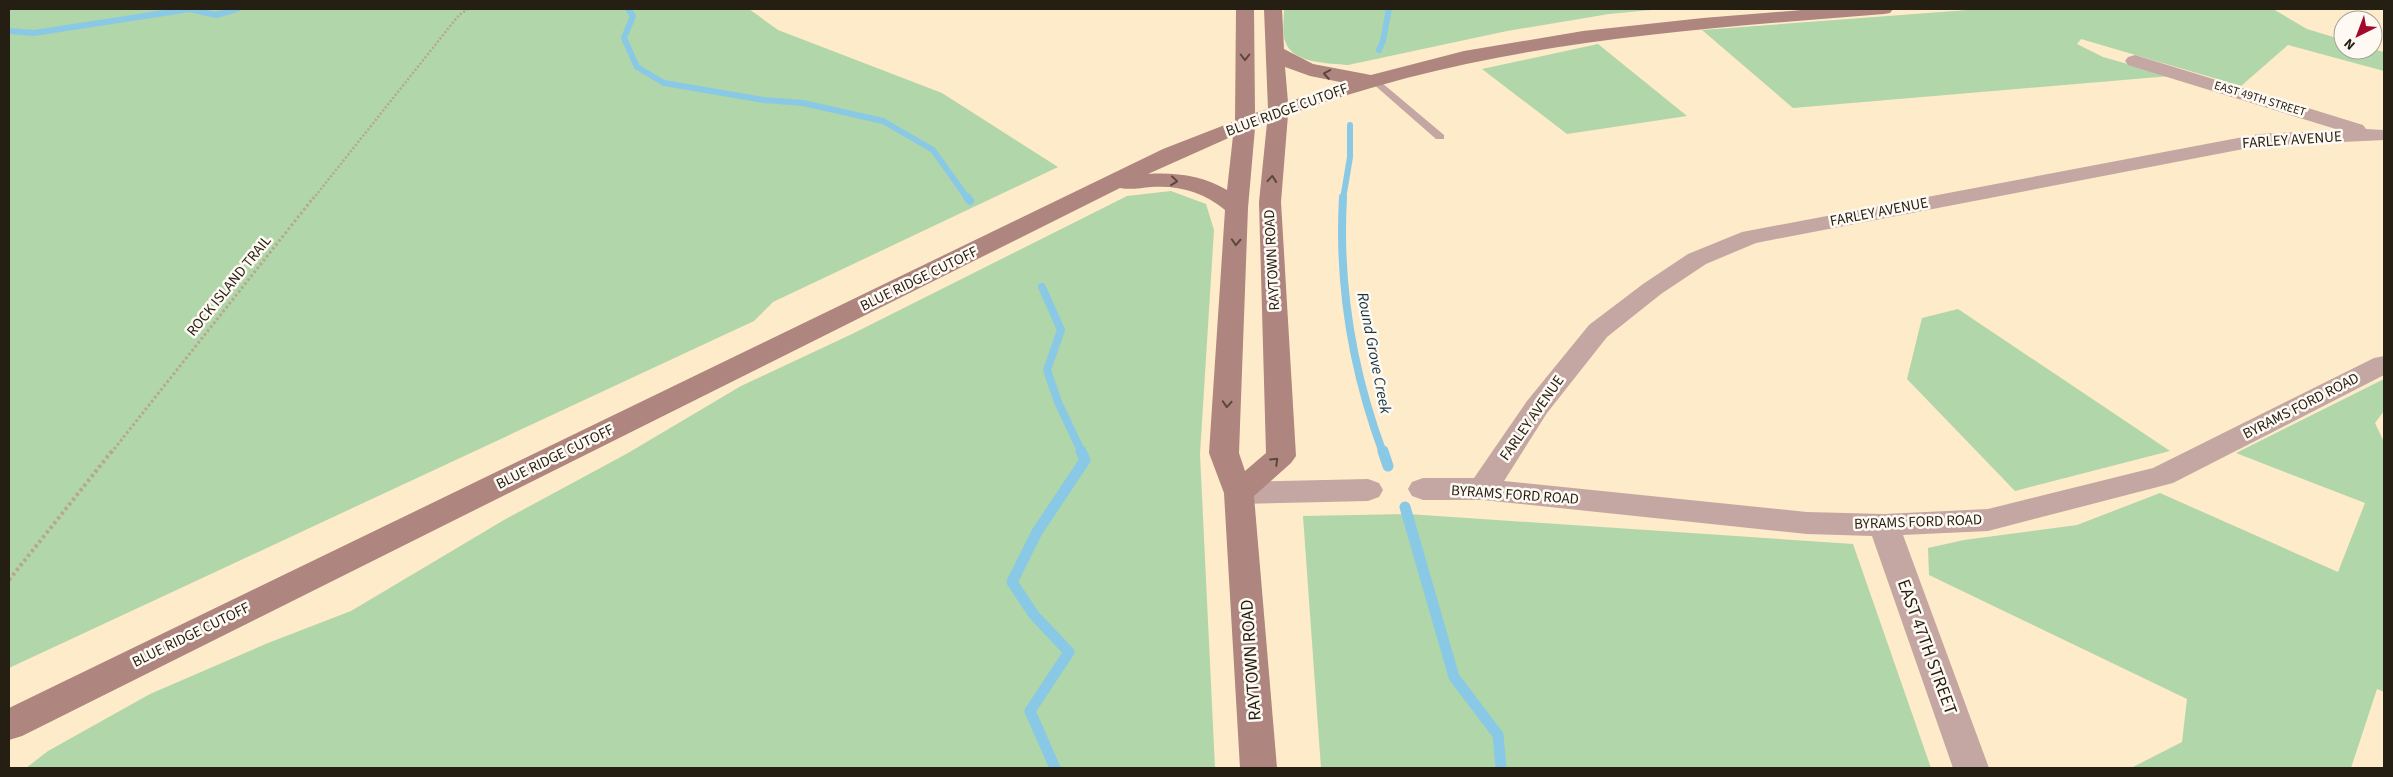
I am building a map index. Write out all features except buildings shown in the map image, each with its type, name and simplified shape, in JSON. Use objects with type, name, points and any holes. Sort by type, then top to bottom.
[{"type":"main road","name":"RAYTOWN ROAD","points":[[1244,9],[1245,124],[1237,208],[1224,453],[1239,493],[1259,768]]},
{"type":"main road","name":"RAYTOWN ROAD","points":[[1239,493],[1281,456],[1270,202],[1278,112],[1273,9]]},
{"type":"main road","name":"BLUE RIDGE CUTOFF","points":[[9,725],[1171,154],[1245,124],[1375,80],[1470,56],[1557,41],[1715,21],[1884,9]]},
{"type":"main road","points":[[1275,51],[1286,60],[1307,70],[1375,80]]},
{"type":"main road","points":[[1108,186],[1143,180],[1182,182],[1216,192],[1237,208]]},
{"type":"street","name":"EAST 49TH STREET","points":[[2135,61],[2382,136]]},
{"type":"street","name":"FARLEY AVENUE","points":[[1483,489],[1536,407],[1598,331],[1652,289],[1697,259],[1750,237],[2259,140],[2382,136]]},
{"type":"street","name":"BYRAMS FORD ROAD","points":[[1422,490],[1483,489],[1807,523],[1884,525],[1988,520],[2162,476],[2384,364]]},
{"type":"street","points":[[1239,493],[1368,490]]},
{"type":"street","name":"EAST 47TH STREET","points":[[1884,525],[1971,768]]},
{"type":"lane","points":[[1375,80],[1440,137]]},
{"type":"path","name":"ROCK ISLAND TRAIL","points":[[9,580],[459,15],[468,9]]},
{"type":"green space","points":[[9,9],[749,9],[778,30],[942,93],[1058,167],[773,302],[754,321],[9,668]]},
{"type":"green space","points":[[1284,9],[1662,9],[1609,14],[1507,31],[1348,65],[1312,61],[1295,54],[1289,49],[1285,41],[1283,29]]},
{"type":"green space","points":[[1981,9],[2273,9],[2307,29],[2333,37],[2333,57],[2288,45],[2241,86],[2081,39],[2077,44],[2103,57],[2170,76],[1793,108],[1702,30]]},
{"type":"green space","points":[[1598,44],[1687,116],[1567,134],[1482,69]]},
{"type":"green space","points":[[2383,52],[2384,71],[2343,60],[2383,60]]},
{"type":"green space","points":[[1171,191],[1206,204],[1214,230],[1200,454],[1215,768],[26,768],[48,751],[150,694],[268,643],[351,611],[504,520],[628,453],[741,386],[852,334],[1127,196]]},
{"type":"green space","points":[[1958,309],[2170,451],[2015,491],[1907,379],[1922,318]]},
{"type":"green space","points":[[2384,379],[2384,411],[2375,423],[2384,442],[2384,692],[2377,689],[2351,768],[2131,768],[2182,742],[2187,699],[1929,575],[1928,548],[1964,540],[2077,525],[2160,493],[2338,572],[2365,503],[2236,453]]},
{"type":"green space","points":[[1408,514],[1853,544],[1931,768],[1321,768],[1303,516]]},
{"type":"waterway","points":[[9,31],[34,33],[190,9],[216,15],[237,9]]},
{"type":"waterway","points":[[628,9],[633,16],[624,38],[637,67],[664,83],[764,100],[803,103],[883,121],[933,150],[968,199]]},
{"type":"waterway","name":"Round Grove Creek","points":[[1379,50],[1383,41],[1389,9]]},
{"type":"waterway","name":"Round Grove Creek","points":[[1343,199],[1350,157],[1350,125]]},
{"type":"waterway","points":[[967,197],[970,201]]},
{"type":"waterway","name":"Round Grove Creek","points":[[1343,197],[1343,262],[1350,327],[1363,391],[1383,453]]},
{"type":"waterway","points":[[1042,287],[1061,330],[1047,370],[1058,402],[1082,453]]},
{"type":"waterway","points":[[1055,768],[1030,711],[1069,652],[1034,615],[1012,582],[1037,532],[1085,460],[1081,451]]},
{"type":"waterway","name":"Round Grove Creek","points":[[1383,451],[1388,466]]},
{"type":"waterway","name":"Round Grove Creek","points":[[1405,507],[1454,677],[1498,735],[1501,768]]}]
